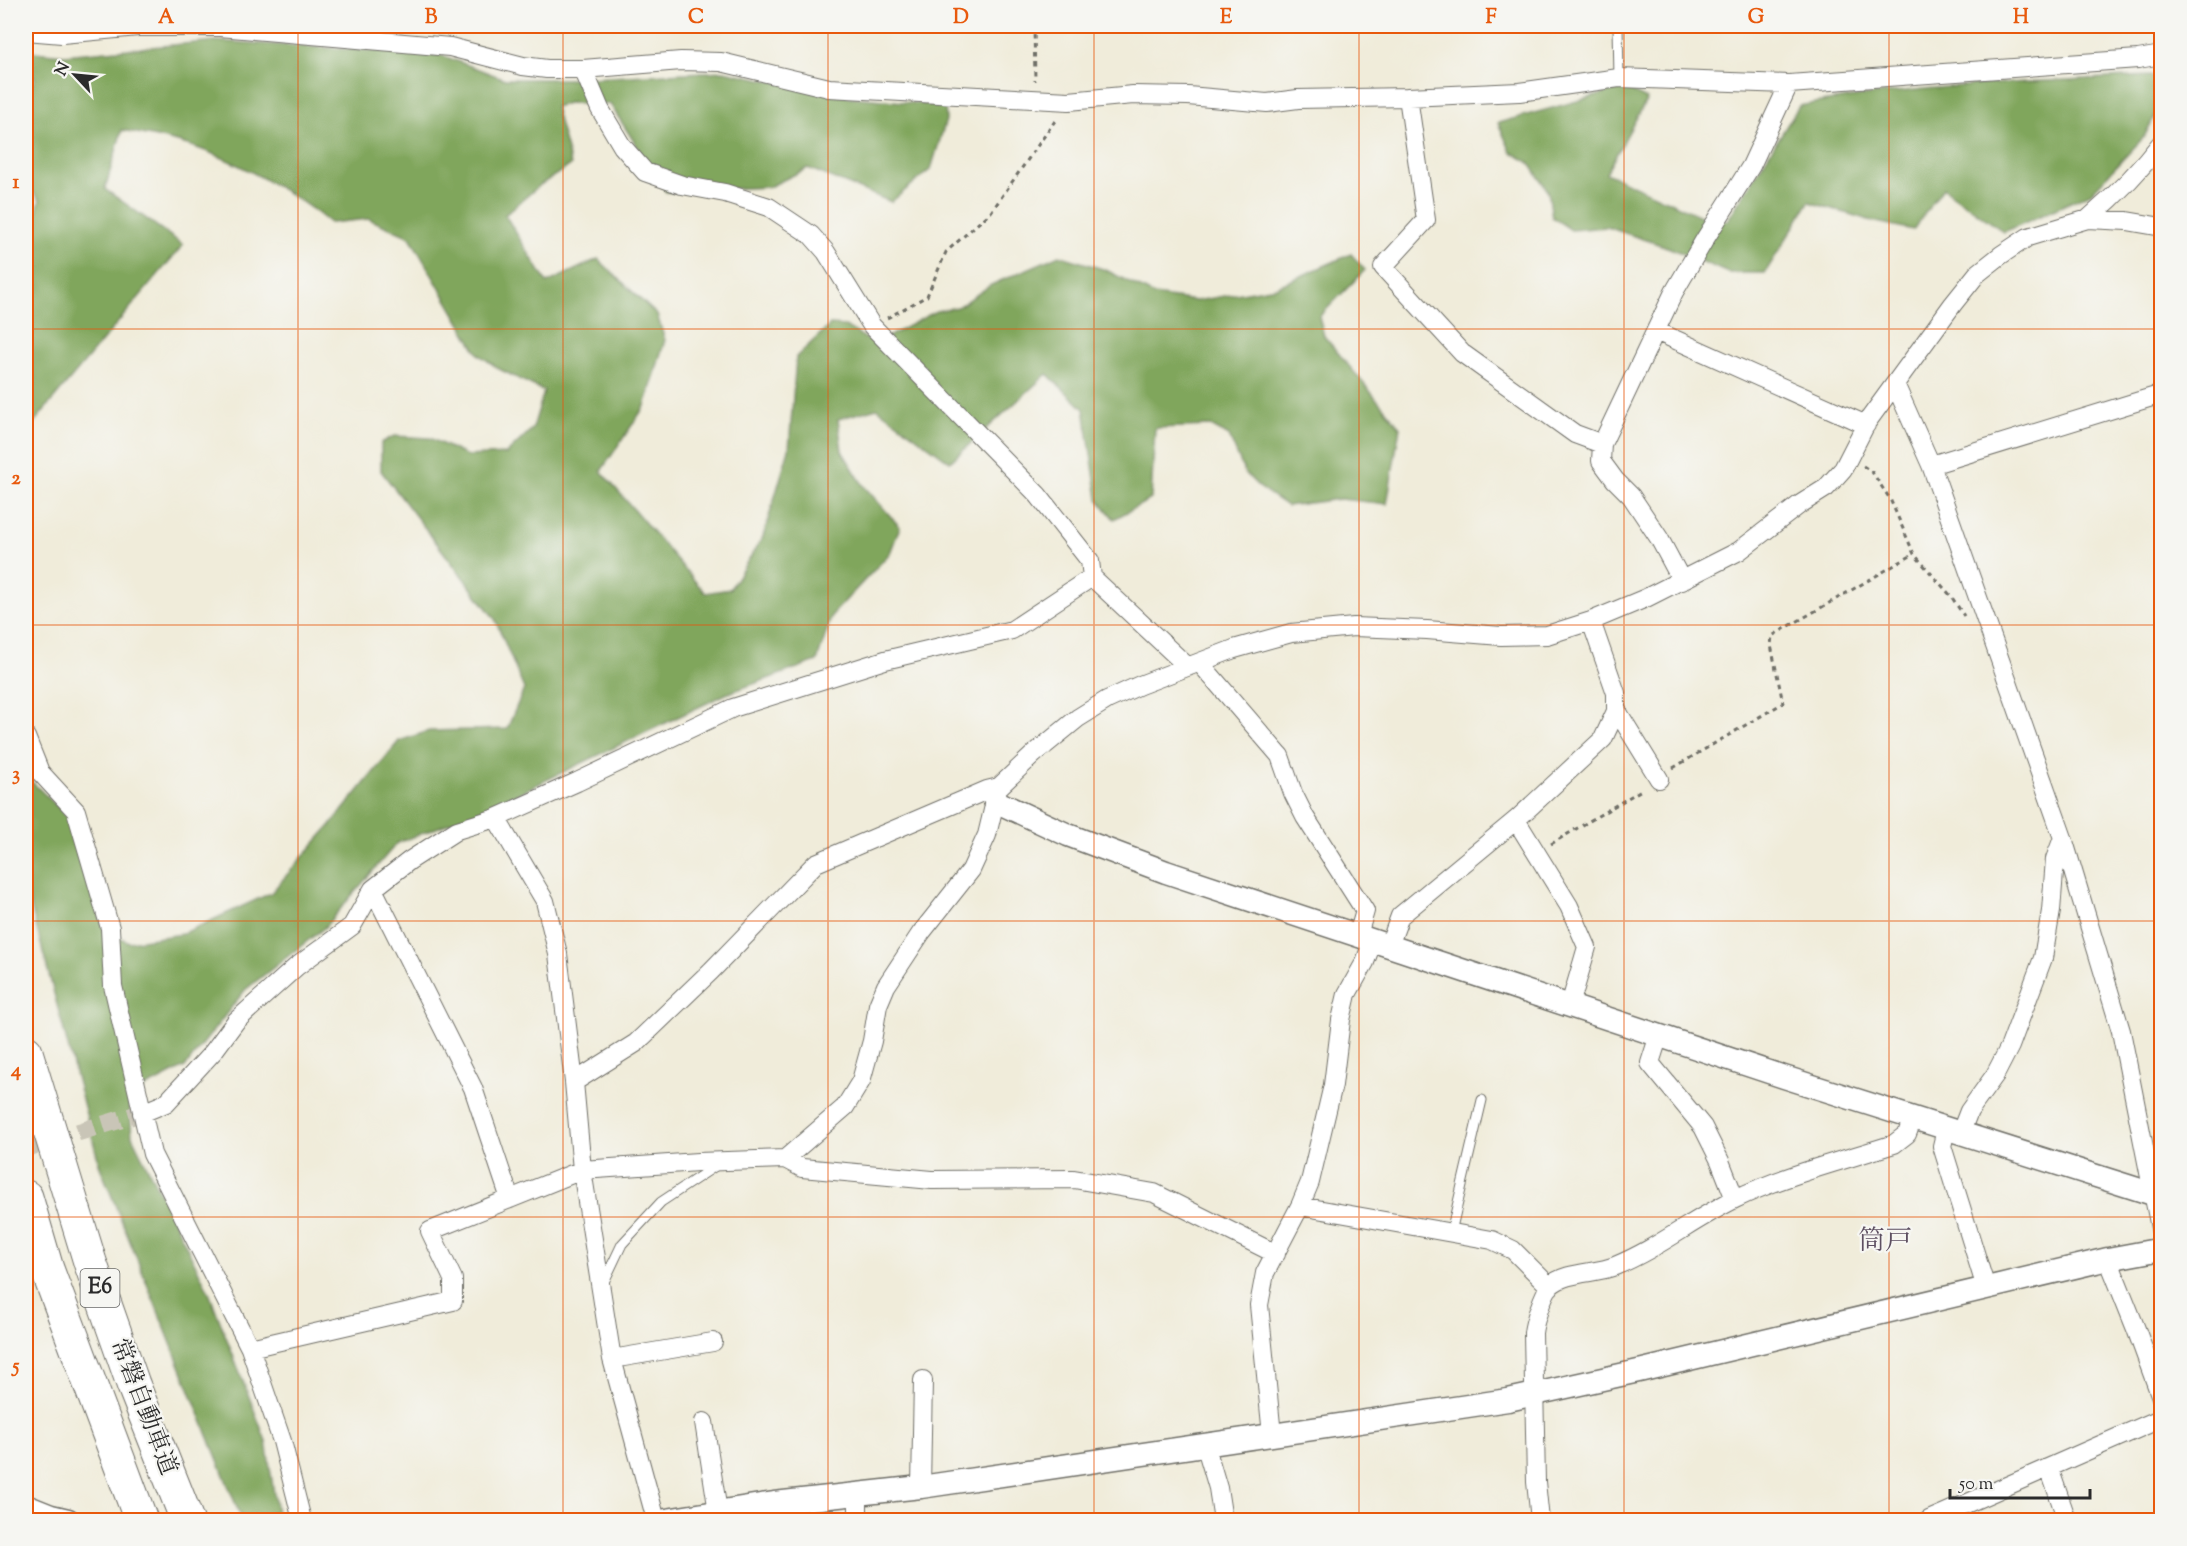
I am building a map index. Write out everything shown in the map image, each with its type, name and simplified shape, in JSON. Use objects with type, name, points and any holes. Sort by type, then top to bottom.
[{"type":"highway","name":"常磐自動車道","points":[[26,1052],[90,1262],[133,1384],[187,1521]]},
{"type":"highway","name":"常磐自動車道","points":[[26,1197],[47,1269],[141,1521]]},
{"type":"street","points":[[26,31],[63,34],[138,27],[220,27],[450,47],[523,66],[547,69],[583,69],[681,61],[721,62],[829,87],[1069,101],[1133,95],[1188,96],[1267,103],[1298,99],[1519,92],[1619,78],[1790,84],[2138,59],[2162,55]]},
{"type":"street","points":[[583,69],[600,109],[616,137],[645,172],[682,185],[725,193],[769,207],[811,235],[826,252],[872,326],[1038,495],[1090,561],[1092,577],[1194,665],[1280,756],[1293,793],[1305,817],[1365,911],[1374,940]]},
{"type":"street","points":[[1682,581],[1659,538],[1631,496],[1601,461],[1602,444],[1674,292],[1751,166],[1790,84]]},
{"type":"street","points":[[1408,97],[1426,220],[1383,267],[1462,353],[1575,434],[1602,444]]},
{"type":"street","points":[[2088,219],[2114,197],[2143,167],[2162,142]]},
{"type":"street","points":[[785,1159],[845,1107],[861,1081],[872,1041],[878,1005],[886,986],[921,933],[971,870],[987,835],[997,794],[1034,754],[1078,718],[1107,700],[1234,649],[1292,633],[1354,627],[1501,636],[1547,635],[1591,621],[1682,581],[1739,551],[1799,505],[1826,488],[1843,469],[1866,425],[1977,274],[2028,237],[2088,219],[2127,220],[2162,227]]},
{"type":"street","points":[[1656,331],[1866,425]]},
{"type":"street","points":[[1895,384],[1932,465],[2062,838],[2121,1031],[2162,1238]]},
{"type":"street","points":[[1932,465],[2162,394]]},
{"type":"street","points":[[142,1113],[166,1103],[213,1052],[236,1021],[296,967],[352,926],[374,889],[409,861],[457,830],[495,818],[577,782],[733,708],[885,660],[1012,630],[1092,577]]},
{"type":"street","points":[[1272,1435],[1259,1305],[1265,1273],[1310,1182],[1333,1085],[1341,1020],[1347,994],[1374,940],[1516,820],[1603,740],[1616,709],[1616,693],[1591,621]]},
{"type":"street","points":[[1616,709],[1659,778]]},
{"type":"street","points":[[26,737],[40,772],[76,811],[111,928],[113,986],[152,1154],[250,1348],[282,1441],[302,1521]]},
{"type":"street","points":[[574,1082],[636,1043],[711,971],[816,863],[987,790],[1068,835],[1155,868],[1953,1132],[2153,1194]]},
{"type":"street","points":[[495,818],[545,901],[558,954],[582,1170],[612,1359],[656,1521]]},
{"type":"street","points":[[1516,820],[1569,906],[1587,947],[1570,1005]]},
{"type":"street","points":[[1986,1288],[1942,1146],[1995,1075],[2010,1046],[2043,958],[2055,859],[2062,838]]},
{"type":"street","points":[[374,889],[473,1088],[510,1199]]},
{"type":"street","points":[[1659,1035],[1650,1064],[1703,1127],[1736,1199]]},
{"type":"street","points":[[1540,1521],[1536,1482],[1534,1321],[1550,1287],[1566,1278],[1613,1267],[1646,1251],[1736,1199],[1894,1144],[1907,1134],[1912,1118]]},
{"type":"street","points":[[250,1348],[453,1301],[453,1279],[430,1231],[582,1170],[785,1159],[802,1168],[921,1179],[1074,1179],[1154,1193],[1276,1254]]},
{"type":"street","points":[[1300,1206],[1492,1240],[1514,1250],[1550,1287]]},
{"type":"street","points":[[666,1521],[718,1512],[775,1512],[858,1493],[921,1487],[1508,1400],[2108,1259],[2162,1249]]},
{"type":"street","points":[[2108,1259],[2162,1400]]},
{"type":"street","points":[[612,1359],[713,1342]]},
{"type":"street","points":[[921,1487],[923,1380]]},
{"type":"street","points":[[1929,1521],[2162,1418]]},
{"type":"street","points":[[704,1422],[718,1512]]},
{"type":"street","points":[[1205,1444],[1218,1488],[1223,1521]]},
{"type":"street","points":[[2049,1468],[2067,1521]]},
{"type":"street","points":[[858,1493],[858,1521]]},
{"type":"street","points":[[26,1506],[55,1519]]},
{"type":"lane","points":[[1618,26],[1619,78]]},
{"type":"lane","points":[[1451,1232],[1482,1100]]},
{"type":"lane","points":[[601,1289],[622,1244],[661,1202],[723,1161]]},
{"type":"path","points":[[1034,26],[1036,100]]},
{"type":"path","points":[[872,326],[927,296],[946,252],[991,212],[1069,101]]},
{"type":"path","points":[[1850,456],[1872,472],[1890,499],[1914,554],[1951,596],[1964,616]]},
{"type":"path","points":[[1536,852],[1784,703],[1771,645],[1772,636],[1914,554]]},
{"type":"green space","points":[[215,41],[441,55],[505,79],[571,79],[724,71],[842,96],[945,106],[946,120],[931,169],[891,202],[808,168],[769,187],[666,192],[610,104],[568,103],[555,107],[571,165],[540,185],[505,215],[547,283],[598,259],[657,315],[665,340],[645,406],[601,471],[705,593],[730,589],[763,537],[789,449],[796,357],[830,325],[845,326],[875,344],[936,311],[958,307],[991,285],[1059,255],[1106,270],[1154,295],[1196,301],[1276,287],[1351,254],[1365,270],[1319,317],[1324,336],[1400,427],[1387,504],[1340,499],[1287,506],[1259,487],[1245,473],[1229,436],[1211,426],[1155,428],[1151,499],[1114,519],[1098,499],[1084,409],[1047,374],[950,462],[877,408],[838,419],[842,451],[863,485],[900,527],[890,553],[832,615],[817,661],[726,694],[484,810],[397,843],[324,928],[245,990],[185,1067],[129,1096],[132,1136],[208,1290],[266,1441],[278,1520],[242,1520],[100,1167],[26,888],[26,776],[71,820],[104,930],[129,942],[182,934],[271,893],[329,827],[399,741],[429,731],[507,729],[524,689],[495,619],[381,471],[381,443],[394,436],[430,438],[467,456],[506,454],[533,428],[544,391],[501,370],[478,354],[410,237],[369,219],[330,223],[283,190],[228,160],[185,144],[122,130],[105,189],[183,245],[26,432],[26,245],[40,200],[26,185],[26,98],[35,78],[26,68],[26,51],[64,55]]},
{"type":"green space","points":[[2151,76],[2161,82],[2161,104],[2144,137],[2091,193],[2004,232],[1943,188],[1913,230],[1872,221],[1809,202],[1765,273],[1728,273],[1670,248],[1607,227],[1571,230],[1552,217],[1548,191],[1529,162],[1511,152],[1498,123],[1624,88],[1647,99],[1606,173],[1703,217],[1727,221],[1799,106],[1931,88]]},
{"type":"tunnel","points":[[26,1148],[142,1113]]},
{"type":"district","name":"筒戸","points":[[1885,1242]]}]
